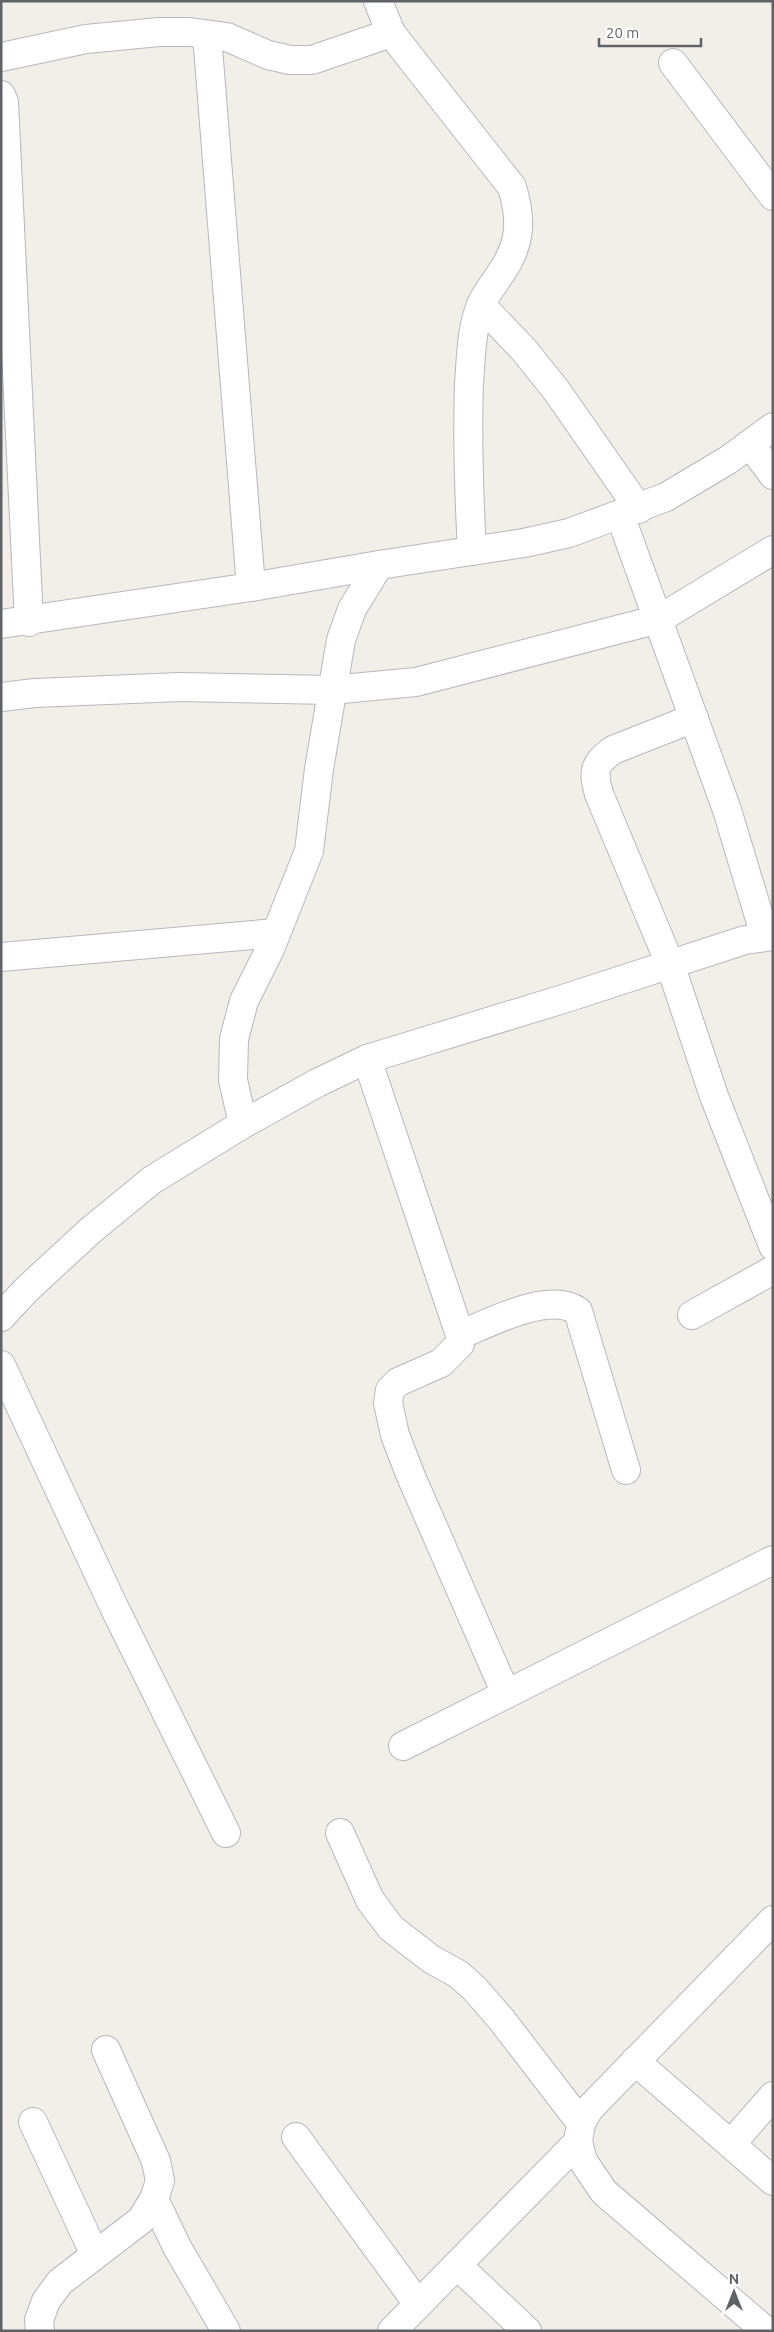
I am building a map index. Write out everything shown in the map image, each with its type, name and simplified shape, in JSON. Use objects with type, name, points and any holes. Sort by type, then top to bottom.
[{"type":"street","points":[[378,1],[391,33],[512,187],[520,221],[518,236],[502,272],[481,305],[476,323],[470,365],[467,435],[472,551]]},
{"type":"street","points":[[1,57],[95,38],[159,32],[190,32],[227,37],[268,55],[290,60],[312,60],[391,33]]},
{"type":"street","points":[[208,34],[251,587]]},
{"type":"street","points":[[673,63],[773,196]]},
{"type":"street","points":[[1,96],[4,102],[29,622]]},
{"type":"street","points":[[1,1317],[26,1290],[91,1230],[152,1180],[243,1124],[367,1058],[745,940],[769,936],[727,810],[659,619],[629,512],[556,390],[524,350],[481,305]]},
{"type":"street","points":[[1,624],[29,622],[251,587],[379,564],[524,543],[569,533],[666,497],[728,460],[773,428]]},
{"type":"street","points":[[750,444],[773,475]]},
{"type":"street","points":[[1,697],[34,693],[180,687],[331,690],[416,682],[659,619],[773,550]]},
{"type":"street","points":[[243,1124],[233,1080],[234,1038],[244,1001],[276,933],[309,851],[331,690],[341,640],[352,609],[379,564]]},
{"type":"street","points":[[694,718],[613,750],[601,758],[594,777],[599,794],[670,964],[714,1096],[773,1246]]},
{"type":"street","points":[[1,957],[276,933]]},
{"type":"street","points":[[367,1058],[460,1335],[460,1344],[441,1363],[398,1382],[390,1390],[388,1403],[395,1435],[410,1474],[506,1694]]},
{"type":"street","points":[[692,1315],[773,1270]]},
{"type":"street","points":[[460,1335],[514,1313],[541,1306],[569,1305],[578,1311],[626,1470]]},
{"type":"street","points":[[1,1365],[114,1608],[226,1833]]},
{"type":"street","points":[[403,1746],[773,1560]]},
{"type":"street","points":[[340,1833],[370,1900],[390,1928],[431,1959],[458,1974],[474,1988],[501,2018],[580,2133],[583,2161],[604,2192],[766,2331]]},
{"type":"street","points":[[392,2331],[457,2265],[580,2133],[589,2109],[773,1920]]},
{"type":"street","points":[[40,2331],[39,2320],[46,2301],[60,2282],[141,2220],[154,2199],[160,2182],[156,2161],[106,2050]]},
{"type":"street","points":[[635,2061],[773,2181]]},
{"type":"street","points":[[731,2144],[773,2096]]},
{"type":"street","points":[[33,2122],[95,2255]]},
{"type":"street","points":[[296,2137],[418,2304]]},
{"type":"street","points":[[154,2199],[176,2247],[226,2331]]},
{"type":"street","points":[[457,2265],[527,2331]]}]
